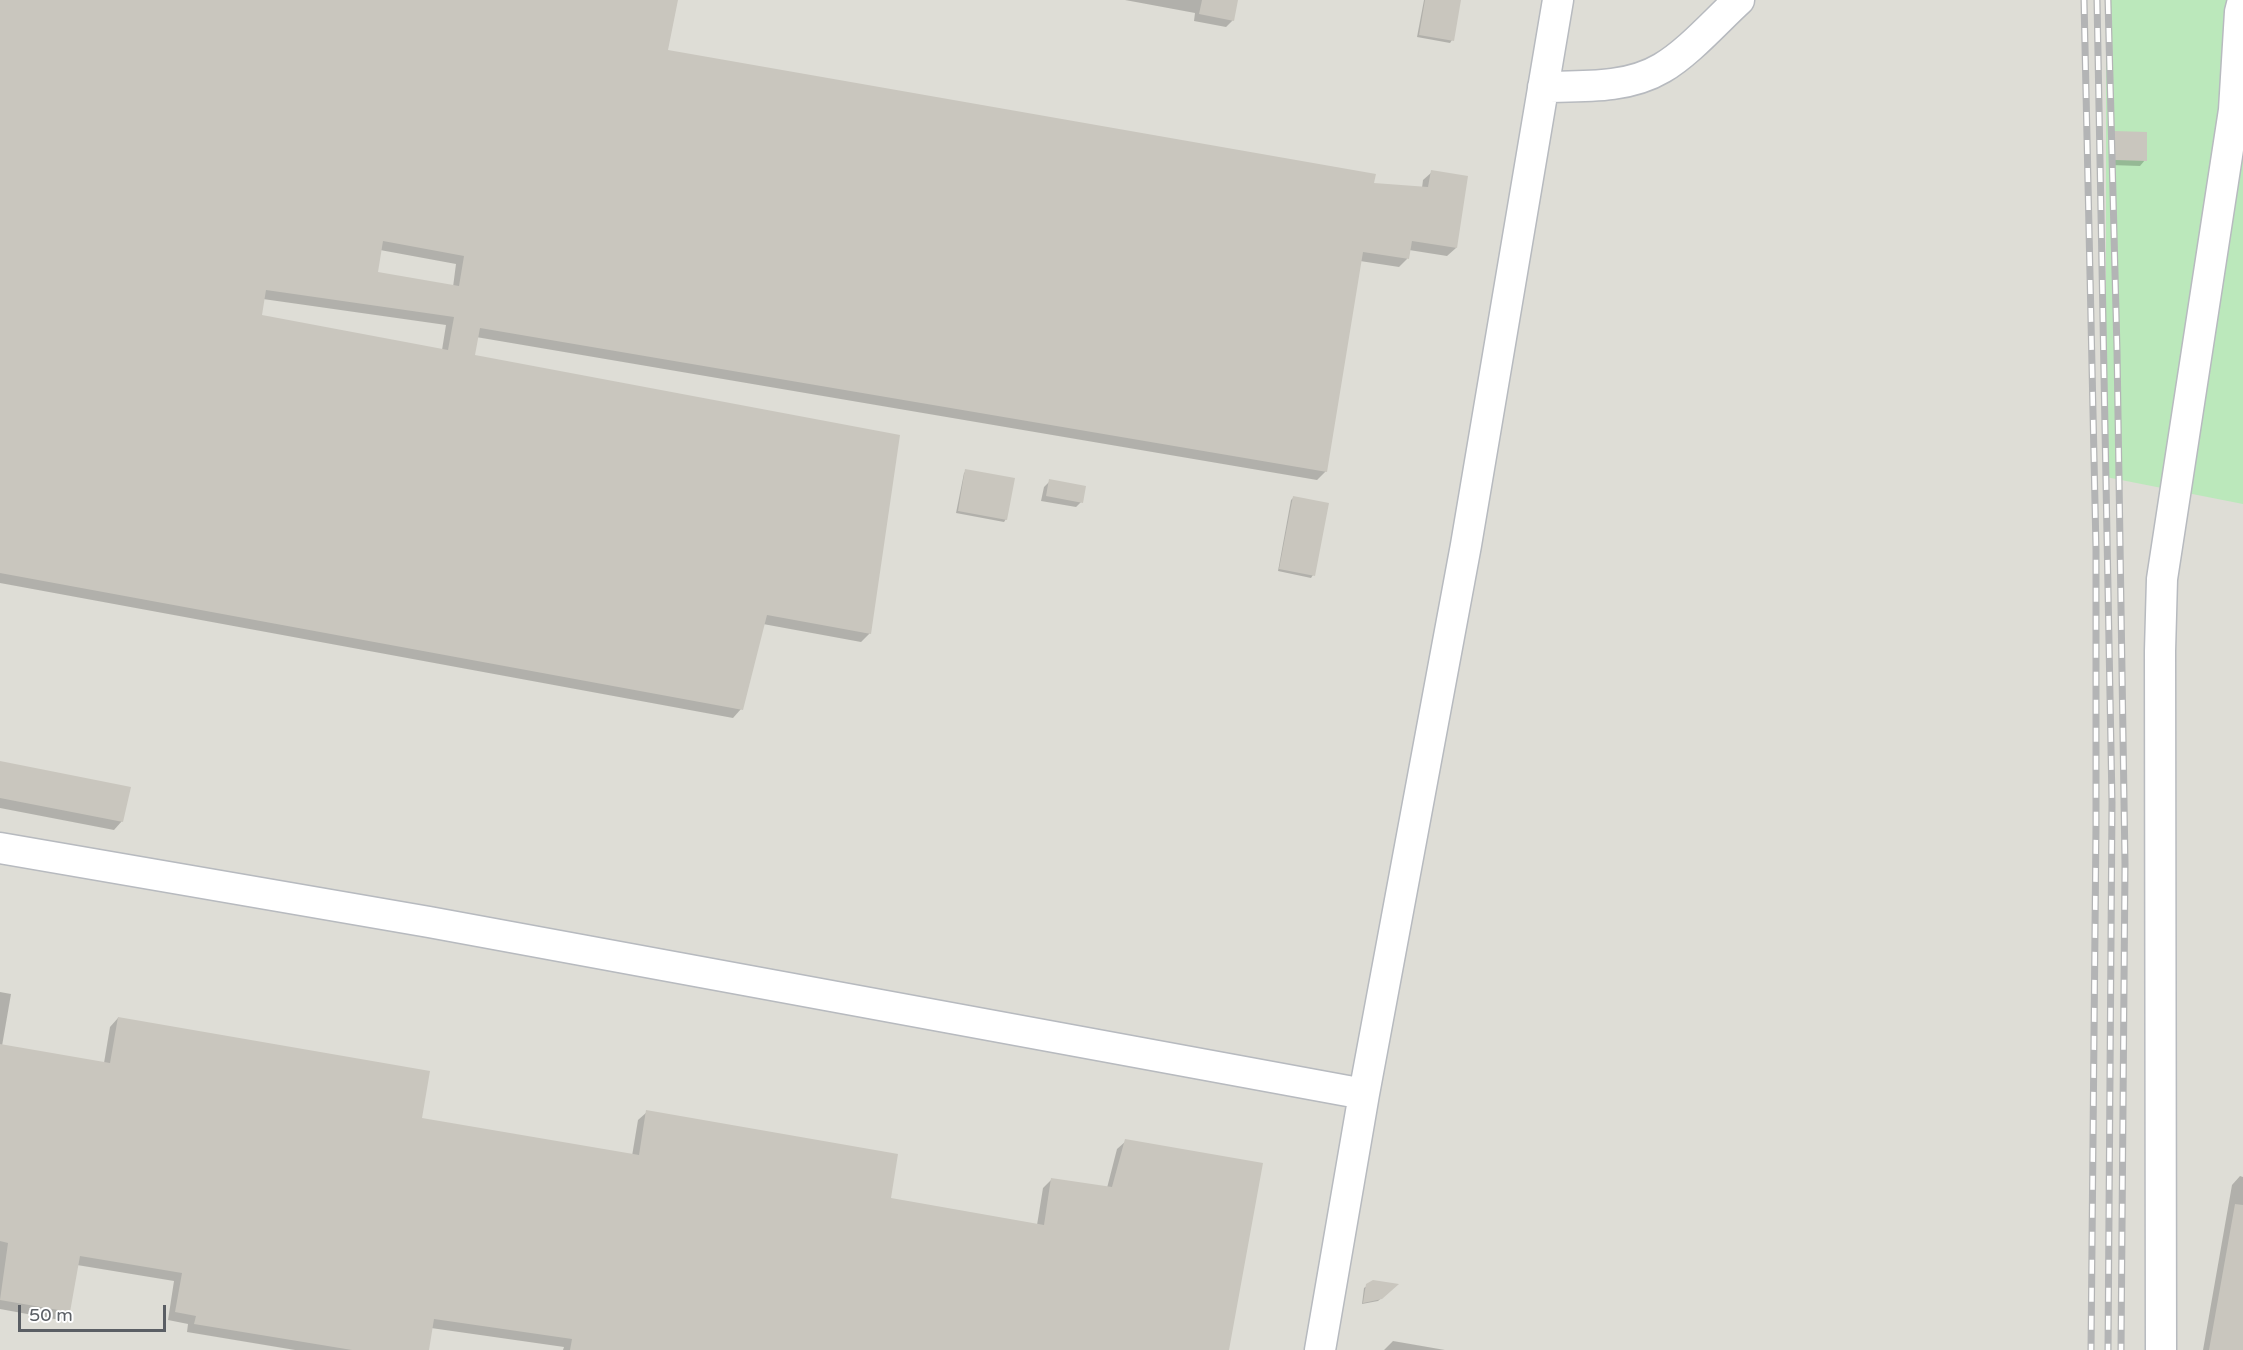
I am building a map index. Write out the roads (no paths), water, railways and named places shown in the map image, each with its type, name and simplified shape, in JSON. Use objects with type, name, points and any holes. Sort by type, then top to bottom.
[{"type":"street","points":[[1320,1350],[1364,1094],[1466,545],[1558,0]]},
{"type":"street","points":[[1543,87],[1600,85],[1637,79],[1662,68],[1739,0]]},
{"type":"street","points":[[2161,1350],[2160,651],[2162,579],[2234,110],[2233,4]]},
{"type":"street","points":[[0,848],[429,922],[1364,1094]]},
{"type":"railway","points":[[2084,0],[2096,549],[2091,1350]]},
{"type":"railway","points":[[2097,0],[2112,802],[2108,1350]]},
{"type":"railway","points":[[2108,0],[2117,350],[2125,864],[2121,1350]]}]
